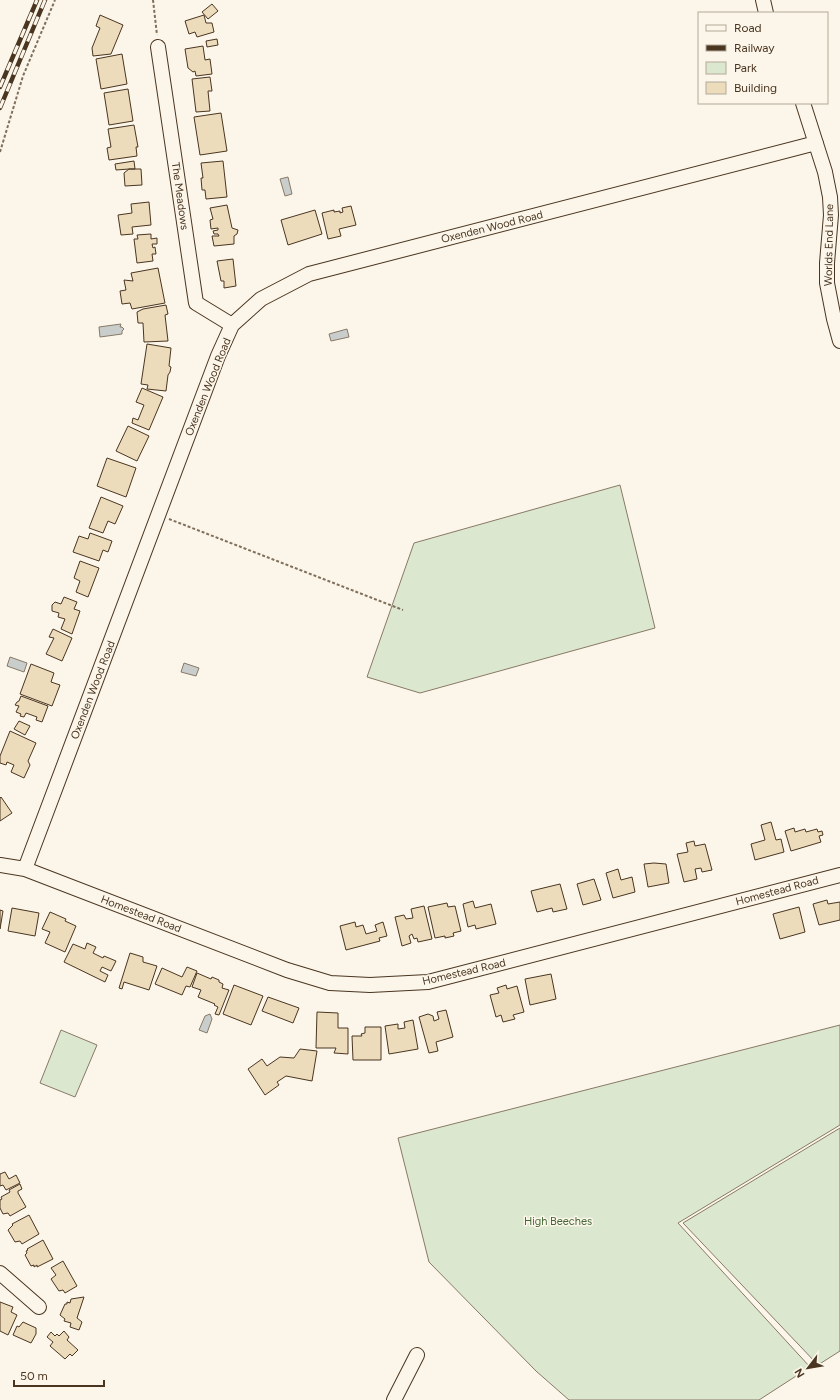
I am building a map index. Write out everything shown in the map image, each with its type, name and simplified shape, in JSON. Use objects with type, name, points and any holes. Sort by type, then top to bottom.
[{"type":"street","points":[[763,0],[766,12]]},
{"type":"street","name":"The Meadows","points":[[158,47],[196,303],[232,325]]},
{"type":"street","name":"Worlds End Lane","points":[[803,104],[825,172],[830,197],[831,215],[827,283],[840,341]]},
{"type":"street","name":"Oxenden Wood Road","points":[[25,869],[218,356],[232,325],[261,299],[309,274],[816,143]]},
{"type":"street","name":"Homestead Road","points":[[0,865],[25,869],[287,970],[330,983],[370,985],[428,982],[840,875]]},
{"type":"street","points":[[0,1273],[39,1307]]},
{"type":"street","points":[[394,1400],[418,1355]]},
{"type":"path","points":[[0,152],[23,76],[55,0]]},
{"type":"path","points":[[153,0],[158,47]]},
{"type":"path","points":[[158,515],[403,610]]},
{"type":"green space","points":[[620,485],[655,628],[420,693],[367,677],[414,543]]},
{"type":"green space","name":"High Beeches","points":[[840,1025],[840,1125],[678,1223],[810,1367],[759,1400],[569,1400],[536,1371],[429,1262],[398,1138]]},
{"type":"green space","points":[[61,1030],[97,1045],[75,1097],[40,1083]]},
{"type":"green space","points":[[840,1128],[840,1351],[818,1365],[683,1223]]},
{"type":"shaded area","points":[[288,177],[292,194],[285,196],[280,179]]},
{"type":"shaded area","points":[[121,324],[120,327],[124,329],[122,334],[100,337],[99,327]]},
{"type":"shaded area","points":[[347,329],[349,337],[331,341],[329,334]]},
{"type":"shaded area","points":[[10,657],[27,663],[24,672],[7,666]]},
{"type":"shaded area","points":[[184,663],[199,668],[196,676],[181,672]]},
{"type":"shaded area","points":[[210,1014],[212,1019],[207,1033],[199,1030],[205,1016]]},
{"type":"building","points":[[212,4],[218,11],[208,19],[202,12]]},
{"type":"building","points":[[100,15],[123,25],[111,54],[93,56],[92,48],[100,28],[96,26]]},
{"type":"building","points":[[204,15],[206,23],[212,23],[214,32],[197,37],[195,32],[189,34],[185,21]]},
{"type":"building","points":[[217,39],[218,45],[207,47],[206,41]]},
{"type":"building","points":[[203,46],[205,60],[210,59],[212,74],[196,76],[195,71],[193,72],[188,68],[185,49]]},
{"type":"building","points":[[122,54],[127,84],[101,89],[96,59]]},
{"type":"building","points":[[210,77],[212,91],[208,91],[210,111],[196,112],[192,79]]},
{"type":"building","points":[[128,89],[133,121],[109,125],[104,93]]},
{"type":"building","points":[[221,113],[227,151],[200,155],[194,117]]},
{"type":"building","points":[[134,125],[138,147],[136,147],[137,156],[109,160],[107,148],[111,147],[108,129]]},
{"type":"building","points":[[134,161],[135,169],[116,170],[115,164]]},
{"type":"building","points":[[223,161],[227,197],[206,199],[205,190],[202,190],[201,178],[203,178],[201,163]]},
{"type":"building","points":[[129,169],[141,169],[142,185],[125,186],[124,173]]},
{"type":"building","points":[[149,202],[151,225],[132,227],[133,234],[121,235],[118,215],[132,213],[131,204]]},
{"type":"building","points":[[227,205],[232,228],[238,230],[237,234],[234,236],[234,244],[214,246],[212,236],[219,236],[218,234],[214,234],[213,231],[218,230],[218,228],[211,229],[210,220],[213,219],[210,208]]},
{"type":"building","points":[[351,206],[356,225],[339,229],[341,236],[328,239],[322,213],[334,210],[334,212],[340,211],[340,213],[343,212],[342,208]]},
{"type":"building","points":[[315,210],[322,234],[288,245],[281,220]]},
{"type":"building","points":[[151,234],[151,239],[157,238],[157,244],[152,244],[153,248],[155,247],[156,254],[152,254],[153,261],[137,263],[134,239],[138,239],[137,235]]},
{"type":"building","points":[[233,259],[236,286],[224,288],[224,281],[221,281],[217,261]]},
{"type":"building","points":[[158,268],[165,303],[132,309],[130,303],[122,304],[120,291],[126,290],[124,280],[133,281],[131,273]]},
{"type":"building","points":[[166,305],[168,314],[165,315],[168,341],[144,342],[143,323],[138,323],[137,312],[143,309]]},
{"type":"building","points":[[147,344],[171,348],[169,366],[171,367],[168,375],[166,391],[147,389],[148,385],[141,384]]},
{"type":"building","points":[[142,388],[163,397],[149,430],[132,423],[133,418],[138,420],[144,405],[136,402]]},
{"type":"building","points":[[128,426],[149,436],[137,461],[116,451]]},
{"type":"building","points":[[107,458],[136,468],[126,497],[97,486]]},
{"type":"building","points":[[101,497],[123,506],[115,524],[108,521],[103,533],[89,528]]},
{"type":"building","points":[[90,533],[112,541],[108,552],[103,550],[99,561],[73,552],[79,536],[88,539]]},
{"type":"building","points":[[80,561],[99,568],[88,597],[76,592],[80,581],[74,578]]},
{"type":"building","points":[[64,597],[77,602],[74,609],[80,611],[72,634],[61,629],[65,619],[58,617],[59,613],[52,611],[52,605],[55,602],[61,604]]},
{"type":"building","points":[[53,629],[72,638],[62,661],[46,654],[54,638],[49,637]]},
{"type":"building","points":[[31,664],[54,673],[51,682],[60,685],[52,706],[20,694]]},
{"type":"building","points":[[21,696],[48,706],[42,722],[36,720],[37,717],[26,713],[24,717],[20,716],[21,714],[16,712],[19,706],[15,705]]},
{"type":"building","points":[[19,721],[30,726],[25,735],[14,729]]},
{"type":"building","points":[[10,731],[36,743],[28,761],[30,765],[24,778],[11,772],[14,765],[7,762],[6,765],[0,763],[0,756]]},
{"type":"building","points":[[1,797],[12,813],[0,821],[0,798]]},
{"type":"building","points":[[771,822],[776,840],[781,839],[784,852],[755,860],[751,844],[765,840],[761,825]]},
{"type":"building","points":[[794,828],[795,832],[805,829],[806,832],[817,829],[818,832],[822,831],[823,835],[819,836],[821,842],[791,851],[785,831]]},
{"type":"building","points":[[694,841],[695,846],[705,844],[712,870],[702,872],[701,868],[695,869],[697,879],[684,882],[677,854],[688,852],[686,843]]},
{"type":"building","points":[[644,864],[666,864],[669,883],[648,887]]},
{"type":"building","points":[[618,869],[621,880],[632,877],[635,892],[613,898],[606,873]]},
{"type":"building","points":[[594,879],[601,900],[583,905],[577,884]]},
{"type":"building","points":[[560,884],[567,909],[553,912],[552,908],[537,912],[531,891]]},
{"type":"building","points":[[827,900],[828,904],[840,902],[840,920],[819,925],[813,904]]},
{"type":"building","points":[[473,901],[475,908],[491,904],[496,924],[476,929],[475,925],[468,927],[463,904]]},
{"type":"building","points":[[447,903],[448,907],[455,906],[461,931],[453,933],[454,936],[435,938],[428,907]]},
{"type":"building","points":[[424,906],[432,939],[418,942],[417,938],[414,939],[412,934],[409,936],[411,943],[402,946],[395,917],[404,915],[406,919],[413,918],[411,909]]},
{"type":"building","points":[[799,907],[805,932],[780,939],[773,914]]},
{"type":"building","points":[[12,908],[39,913],[35,936],[8,931]]},
{"type":"building","points":[[0,910],[3,911],[0,929]]},
{"type":"building","points":[[50,912],[66,919],[65,921],[76,926],[65,952],[45,943],[50,932],[42,929]]},
{"type":"building","points":[[355,922],[356,927],[363,925],[366,934],[377,931],[375,925],[383,922],[387,936],[379,938],[380,941],[346,950],[340,926]]},
{"type":"building","points":[[87,943],[96,947],[93,953],[103,958],[104,956],[116,961],[111,971],[102,967],[100,971],[108,975],[105,982],[64,962],[73,944],[85,949]]},
{"type":"building","points":[[130,953],[143,957],[143,962],[157,966],[149,990],[124,982],[122,989],[119,988]]},
{"type":"building","points":[[187,967],[197,971],[190,987],[186,986],[182,995],[155,984],[162,968],[182,977]]},
{"type":"building","points":[[197,973],[211,979],[212,977],[219,980],[219,982],[223,984],[222,988],[229,990],[219,1015],[215,1014],[218,1007],[214,1005],[215,1004],[198,997],[201,990],[192,987]]},
{"type":"building","points":[[551,974],[556,999],[530,1005],[525,979]]},
{"type":"building","points":[[234,985],[263,996],[251,1025],[223,1014]]},
{"type":"building","points":[[506,985],[507,989],[517,986],[524,1012],[513,1015],[515,1019],[503,1022],[501,1015],[496,1017],[490,995],[499,993],[497,988]]},
{"type":"building","points":[[268,997],[299,1008],[293,1023],[262,1011]]},
{"type":"building","points":[[446,1010],[453,1037],[436,1042],[438,1051],[429,1053],[419,1017],[428,1014],[433,1016],[434,1021],[439,1019],[437,1012]]},
{"type":"building","points":[[317,1012],[338,1013],[338,1028],[348,1028],[348,1054],[334,1053],[336,1048],[316,1048]]},
{"type":"building","points":[[413,1020],[418,1049],[389,1054],[385,1026],[398,1024],[398,1029],[405,1028],[404,1022]]},
{"type":"building","points":[[365,1027],[381,1027],[381,1060],[353,1060],[352,1036],[362,1036],[361,1034],[365,1033]]},
{"type":"building","points":[[300,1049],[317,1051],[312,1081],[286,1076],[277,1082],[279,1085],[265,1095],[248,1069],[262,1059],[267,1066],[280,1057],[294,1058]]},
{"type":"building","points":[[5,1172],[9,1179],[16,1175],[20,1183],[6,1190],[3,1185],[0,1186],[0,1174]]},
{"type":"building","points":[[20,1184],[22,1189],[18,1191],[18,1193],[26,1207],[10,1216],[8,1213],[3,1214],[0,1208],[1,1197],[10,1192],[9,1190]]},
{"type":"building","points":[[29,1215],[39,1234],[22,1244],[20,1241],[15,1242],[8,1230],[13,1225],[12,1224]]},
{"type":"building","points":[[43,1240],[53,1259],[37,1267],[37,1265],[34,1267],[34,1265],[31,1266],[25,1255],[27,1253],[26,1251]]},
{"type":"building","points":[[63,1261],[77,1286],[65,1293],[63,1290],[59,1291],[51,1279],[56,1275],[51,1268]]},
{"type":"building","points":[[84,1297],[77,1318],[82,1322],[79,1330],[70,1327],[71,1323],[64,1321],[65,1319],[60,1315],[65,1304],[67,1304],[67,1302],[70,1303],[71,1299]]},
{"type":"building","points":[[0,1302],[13,1307],[11,1312],[17,1315],[8,1335],[0,1331]]},
{"type":"building","points":[[23,1322],[36,1328],[36,1334],[31,1343],[13,1335],[17,1326],[19,1327]]},
{"type":"building","points":[[64,1331],[69,1337],[67,1340],[78,1350],[72,1356],[70,1354],[65,1359],[50,1346],[53,1342],[47,1337],[51,1332],[55,1336],[57,1334],[59,1336]]},
{"type":"railway","points":[[0,87],[37,0]]},
{"type":"railway","points":[[0,108],[45,0]]}]
